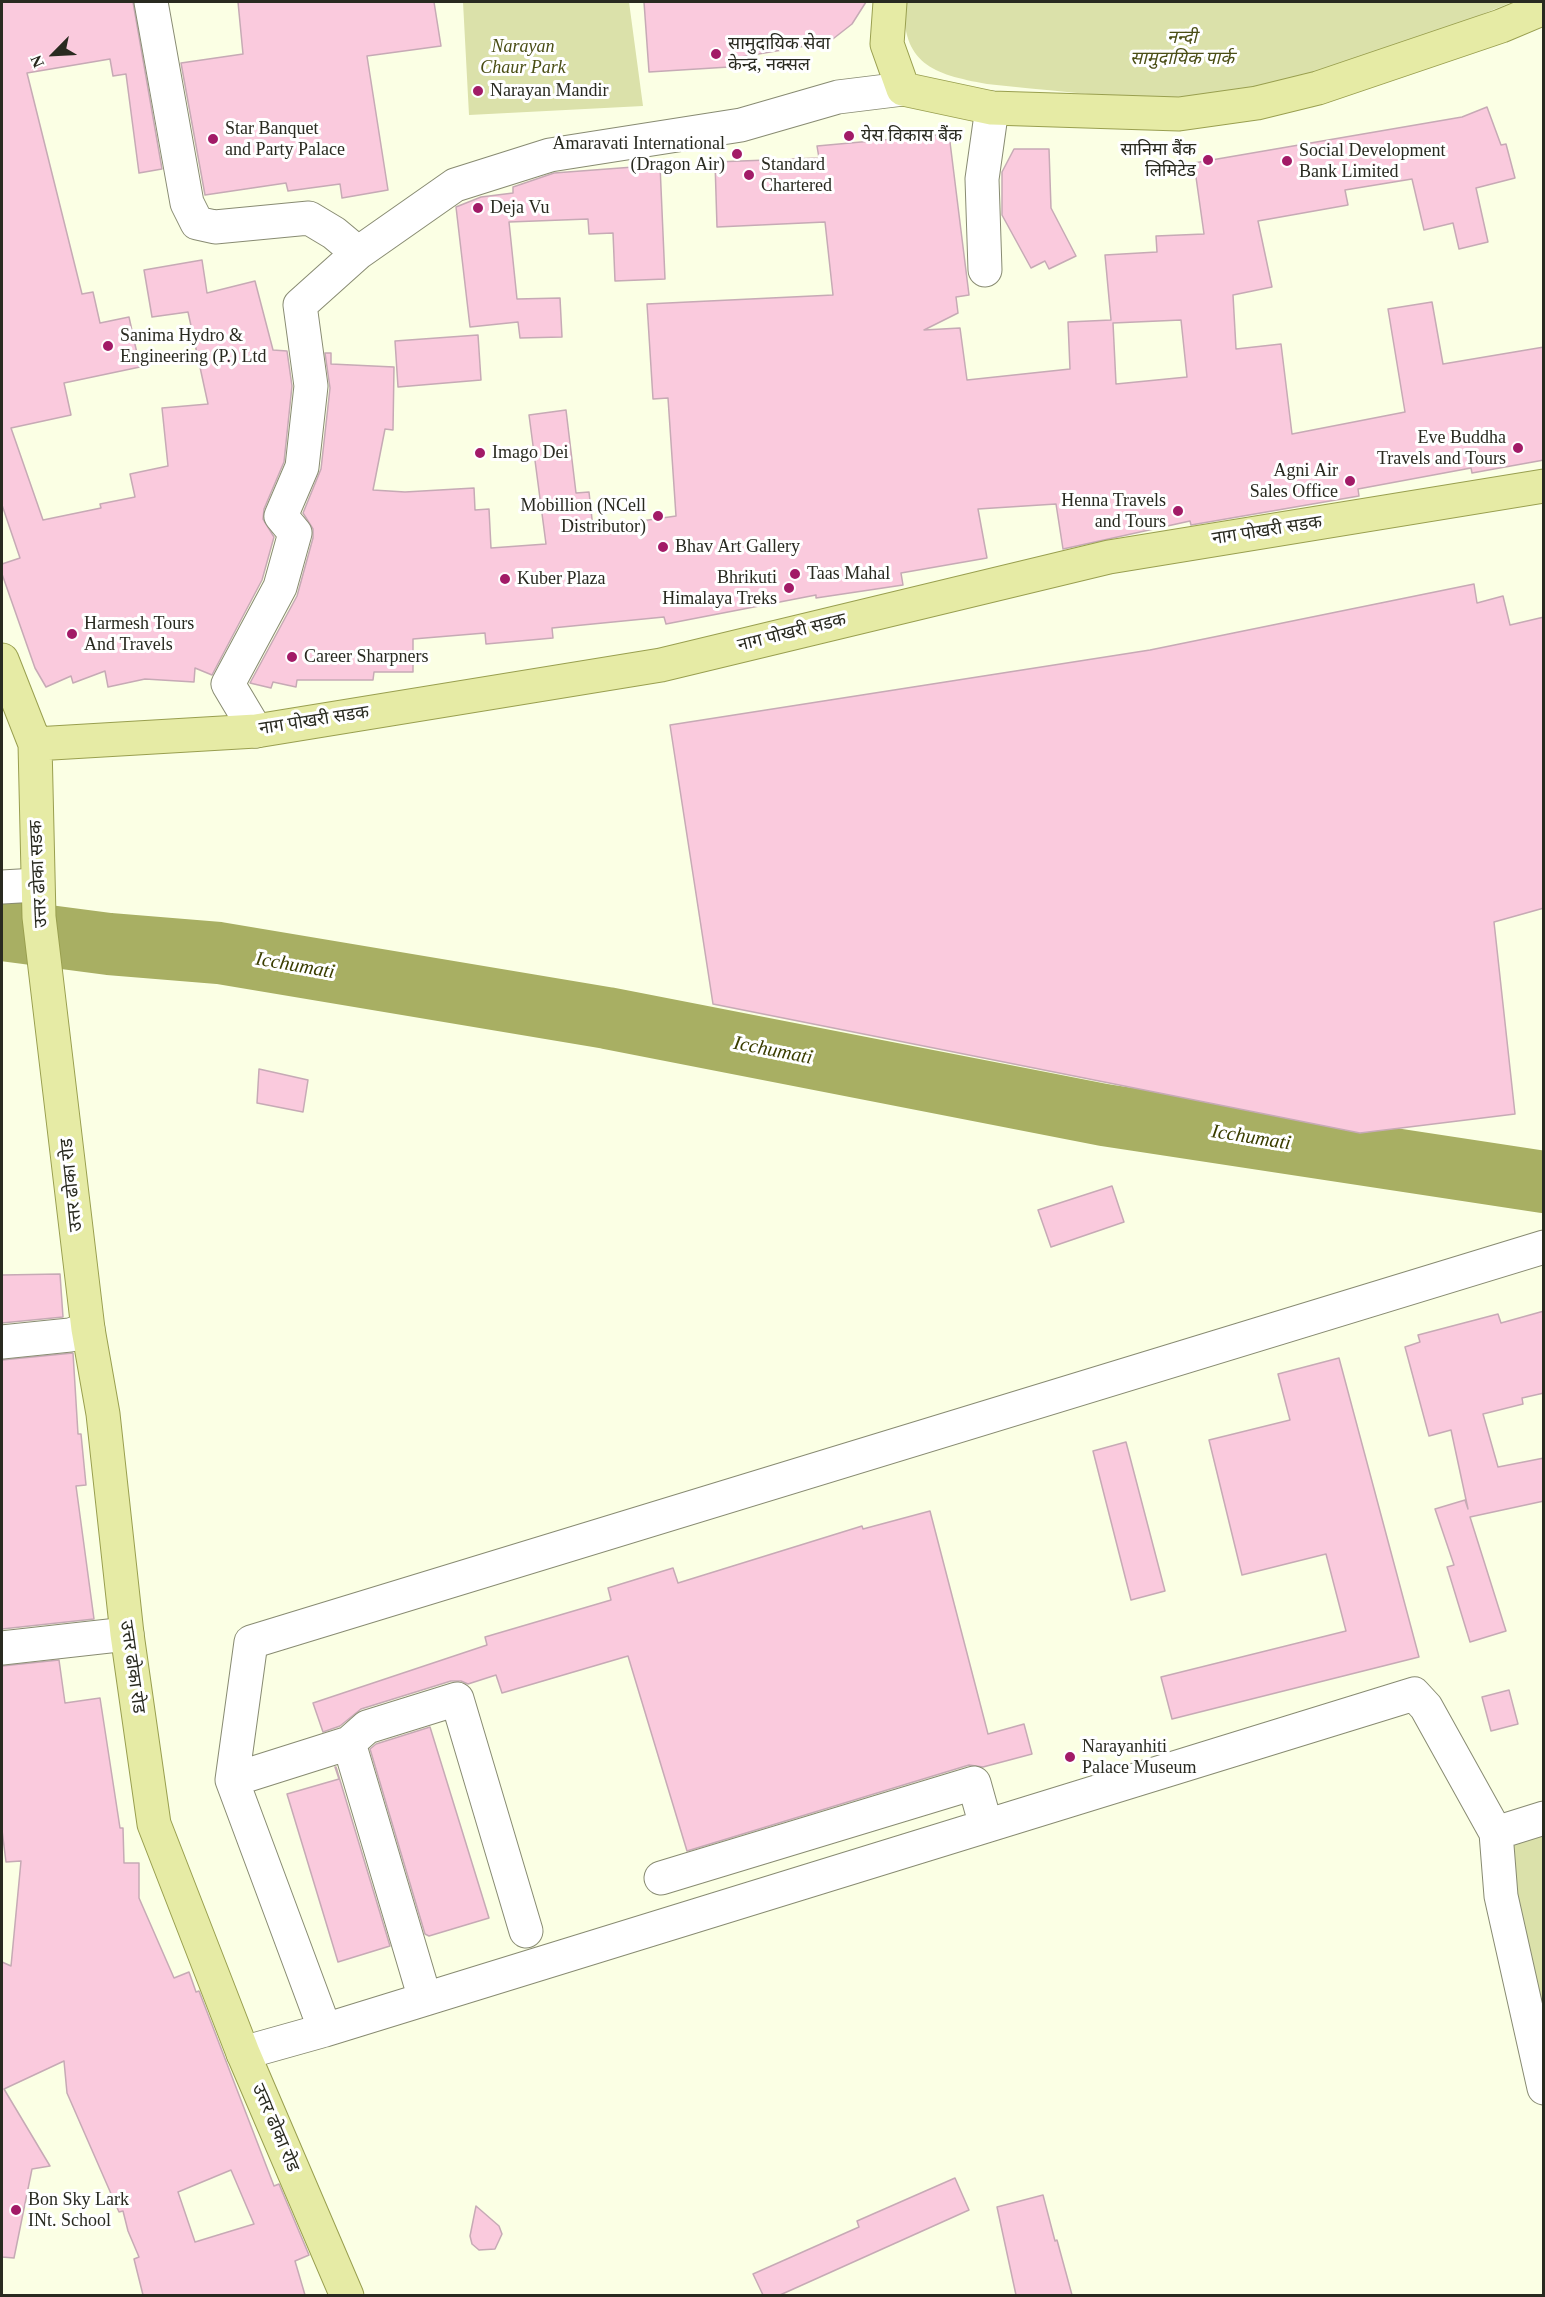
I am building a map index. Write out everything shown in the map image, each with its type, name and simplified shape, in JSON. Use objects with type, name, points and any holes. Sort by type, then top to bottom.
[{"type":"main road","points":[[890,2],[887,44],[903,89],[992,108],[1179,114],[1257,104],[1318,88],[1544,8]]},
{"type":"main road","name":"नाग पोखरी सडक","points":[[35,744],[256,731],[661,664],[1109,557],[1544,486]]},
{"type":"main road","points":[[2,660],[35,744]]},
{"type":"main road","name":"उत्तर ढोका सडक","points":[[35,744],[38,901],[51,1004]]},
{"type":"main road","name":"उत्तर ढोका रोड","points":[[51,1004],[88,1329],[103,1414],[127,1634],[154,1824],[243,2053],[347,2295]]},
{"type":"street","points":[[151,2],[187,202],[197,223],[215,227],[309,218],[334,233],[358,253]]},
{"type":"street","points":[[256,731],[228,684],[280,587],[295,533],[281,516],[302,466],[311,386],[300,305],[358,253],[455,185],[550,155],[730,128],[838,97],[903,89]]},
{"type":"street","points":[[985,270],[982,179],[992,108]]},
{"type":"street","points":[[2,887],[38,901]]},
{"type":"street","points":[[325,2030],[232,1780],[251,1642],[1544,1247]]},
{"type":"street","points":[[2,1342],[70,1335],[88,1329]]},
{"type":"street","points":[[2,1648],[127,1634]]},
{"type":"street","points":[[243,2053],[325,2030],[1414,1694],[1426,1707],[1496,1833],[1501,1896],[1544,2088]]},
{"type":"street","points":[[232,1780],[349,1743],[367,1727],[457,1699],[526,1931]]},
{"type":"street","points":[[349,1743],[425,1999]]},
{"type":"street","points":[[661,1878],[974,1783],[986,1826]]},
{"type":"street","points":[[1496,1833],[1544,1818]]},
{"type":"green space","name":"Narayan Chaur Park","points":[[463,2],[629,2],[643,106],[469,115]]},
{"type":"green space","name":"नन्दी सामुदायिक पार्क","points":[[904,2],[1512,2],[1390,50],[1302,77],[1258,88],[1173,97],[1056,91],[987,84],[951,76],[936,70],[915,53],[908,40]]},
{"type":"green space","points":[[1543,1826],[1543,2030],[1503,1869],[1519,1834]]},
{"type":"building","points":[[2,2],[133,2],[162,169],[139,173],[126,74],[113,76],[110,59],[27,73],[82,294],[93,292],[100,323],[129,317],[140,367],[64,383],[71,415],[11,428],[43,520],[101,508],[100,504],[135,497],[130,474],[168,466],[162,408],[208,404],[188,312],[152,317],[144,270],[202,260],[207,293],[255,281],[273,350],[287,351],[292,386],[284,462],[264,509],[263,519],[274,537],[262,580],[212,675],[195,668],[194,682],[145,679],[108,687],[105,671],[73,683],[71,676],[46,687],[35,668],[2,574],[2,564],[20,558],[2,505]]},
{"type":"building","points":[[238,2],[434,2],[441,46],[367,56],[388,190],[342,198],[340,184],[288,191],[286,183],[205,195],[181,63],[243,54]]},
{"type":"building","points":[[644,2],[866,2],[852,24],[829,42],[729,59],[729,67],[649,72]]},
{"type":"building","points":[[1487,107],[1501,145],[1506,144],[1515,178],[1476,188],[1488,242],[1459,249],[1453,223],[1424,230],[1412,179],[1345,190],[1348,205],[1258,221],[1272,287],[1233,295],[1236,349],[1281,344],[1292,434],[1405,412],[1388,309],[1432,302],[1443,364],[1544,347],[1544,460],[1472,473],[1471,468],[1358,489],[1359,496],[1191,525],[1190,521],[1063,549],[1056,504],[978,509],[987,558],[901,573],[903,585],[816,598],[816,595],[666,624],[664,617],[552,628],[553,638],[486,644],[485,633],[413,639],[413,672],[374,672],[373,680],[297,680],[296,687],[273,682],[271,688],[250,683],[297,596],[313,538],[313,529],[303,513],[321,469],[330,388],[325,353],[331,353],[331,364],[394,367],[393,430],[385,429],[373,490],[405,492],[474,488],[475,510],[489,509],[491,548],[546,544],[529,415],[566,410],[576,493],[589,492],[593,528],[676,516],[668,398],[653,399],[647,304],[833,295],[825,222],[717,227],[715,162],[819,158],[817,146],[949,134],[969,295],[956,297],[958,313],[924,330],[960,328],[967,380],[1070,369],[1068,322],[1111,320],[1105,255],[1157,252],[1156,236],[1204,234],[1194,163],[1462,117]],"holes":[[[1181,320],[1187,377],[1116,384],[1113,323]]]},
{"type":"building","points":[[1014,149],[1049,149],[1051,208],[1076,256],[1049,269],[1045,261],[1031,268],[1002,215],[1002,172]]},
{"type":"building","points":[[660,165],[665,279],[615,281],[613,233],[589,234],[588,219],[509,222],[517,299],[560,298],[562,337],[520,338],[518,322],[470,327],[456,207],[481,197],[513,193],[513,187],[554,173]]},
{"type":"building","points":[[478,335],[481,380],[398,387],[395,341]]},
{"type":"building","points":[[1474,584],[1477,603],[1503,596],[1510,625],[1544,617],[1544,908],[1494,922],[1515,1114],[1360,1133],[713,1004],[670,725],[1150,650]]},
{"type":"building","points":[[259,1069],[308,1080],[303,1112],[257,1103]]},
{"type":"building","points":[[1112,1186],[1124,1222],[1051,1247],[1038,1210]]},
{"type":"building","points":[[60,1274],[63,1317],[2,1323],[2,1275]]},
{"type":"building","points":[[1544,1311],[1544,1393],[1522,1398],[1523,1404],[1483,1414],[1498,1467],[1544,1458],[1544,1501],[1470,1517],[1506,1631],[1470,1642],[1447,1567],[1454,1565],[1435,1509],[1465,1500],[1468,1509],[1451,1430],[1429,1436],[1405,1347],[1420,1342],[1418,1335],[1498,1314],[1501,1323]]},
{"type":"building","points":[[73,1353],[78,1434],[81,1434],[86,1485],[76,1486],[94,1619],[2,1629],[2,1360]]},
{"type":"building","points":[[1339,1358],[1419,1657],[1172,1719],[1161,1677],[1346,1631],[1326,1554],[1242,1575],[1209,1440],[1290,1420],[1278,1374]]},
{"type":"building","points":[[1126,1442],[1165,1591],[1131,1600],[1093,1451]]},
{"type":"building","points":[[930,1511],[988,1734],[1024,1724],[1032,1754],[983,1767],[969,1765],[687,1851],[628,1656],[502,1693],[496,1675],[468,1684],[451,1681],[361,1709],[340,1726],[323,1732],[313,1703],[487,1645],[485,1637],[611,1600],[608,1588],[673,1568],[678,1583],[862,1526],[863,1529]]},
{"type":"building","points":[[59,1660],[65,1703],[100,1698],[120,1828],[123,1828],[124,1863],[139,1863],[139,1898],[174,1978],[189,1972],[196,1992],[199,1991],[274,2186],[279,2184],[309,2255],[295,2261],[305,2295],[143,2295],[134,2259],[139,2257],[128,2231],[123,2211],[119,2212],[67,2093],[64,2061],[4,2089],[50,2166],[32,2169],[14,2258],[2,2257],[2,1962],[11,1966],[21,1861],[6,1862],[2,1830],[2,1666]],"holes":[[[231,2170],[254,2224],[195,2242],[178,2192]]]},
{"type":"building","points":[[1509,1690],[1518,1724],[1491,1731],[1482,1697]]},
{"type":"building","points":[[430,1727],[489,1918],[429,1936],[425,1934],[370,1749],[376,1744]]},
{"type":"building","points":[[336,1767],[390,1946],[338,1962],[287,1794],[339,1779]]},
{"type":"building","points":[[955,2178],[969,2210],[780,2295],[763,2295],[753,2274],[859,2227],[857,2221]]},
{"type":"building","points":[[1043,2195],[1072,2295],[1016,2295],[997,2207]]},
{"type":"building","points":[[476,2206],[499,2226],[502,2234],[495,2249],[479,2250],[472,2244],[470,2236]]},
{"type":"waterway","name":"Icchumati","points":[[2,930],[109,944],[219,953],[607,1018],[1104,1115],[1544,1182]]},
{"type":"place","name":"सामुदायिक सेवा केन्द्र, नक्सल","points":[[716,54]]},
{"type":"place","name":"Narayan Mandir","points":[[478,91]]},
{"type":"place","name":"येस विकास बैंक","points":[[849,136]]},
{"type":"place","name":"Star Banquet and Party Palace","points":[[213,139]]},
{"type":"place","name":"Amaravati International (Dragon Air)","points":[[737,154]]},
{"type":"place","name":"सानिमा बैंक लिमिटेड","points":[[1208,160]]},
{"type":"place","name":"Social Development Bank Limited","points":[[1287,161]]},
{"type":"place","name":"Standard Chartered","points":[[749,175]]},
{"type":"place","name":"Deja Vu","points":[[478,208]]},
{"type":"place","name":"Sanima Hydro & Engineering (P.) Ltd","points":[[108,346]]},
{"type":"place","name":"Eve Buddha Travels and Tours","points":[[1518,448]]},
{"type":"place","name":"Imago Dei","points":[[480,453]]},
{"type":"place","name":"Agni Air Sales Office","points":[[1350,481]]},
{"type":"place","name":"Henna Travels and Tours","points":[[1178,511]]},
{"type":"place","name":"Mobillion (NCell Distributor)","points":[[658,516]]},
{"type":"place","name":"Bhav Art Gallery","points":[[663,547]]},
{"type":"place","name":"Taas Mahal","points":[[795,574]]},
{"type":"place","name":"Kuber Plaza","points":[[505,579]]},
{"type":"place","name":"Bhrikuti Himalaya Treks","points":[[789,588]]},
{"type":"place","name":"Harmesh Tours And Travels","points":[[72,634]]},
{"type":"place","name":"Career Sharpners","points":[[292,657]]},
{"type":"place","name":"Narayanhiti Palace Museum","points":[[1070,1757]]},
{"type":"place","name":"Bon Sky Lark INt. School","points":[[16,2210]]}]
